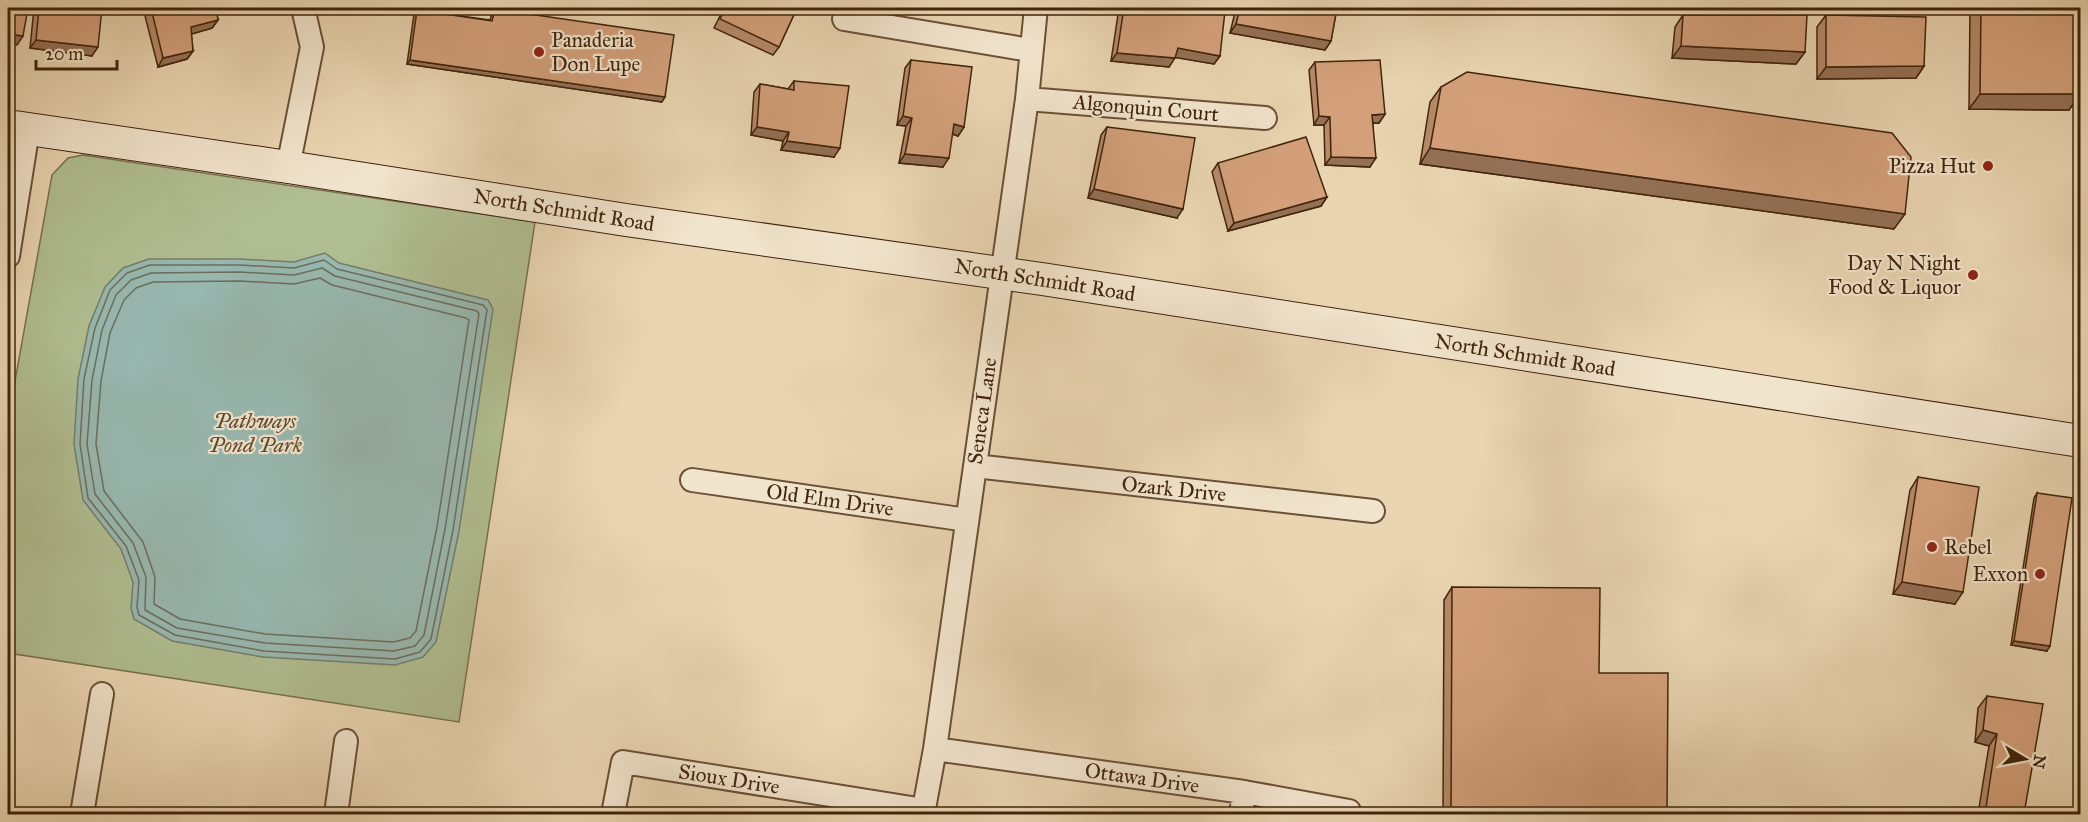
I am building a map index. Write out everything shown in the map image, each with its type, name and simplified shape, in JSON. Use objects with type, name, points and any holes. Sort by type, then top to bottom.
[{"type":"street","points":[[288,167],[312,47],[303,8]]},
{"type":"street","name":"Seneca Lane","points":[[924,812],[935,749],[1027,99],[1030,50],[1036,8]]},
{"type":"street","points":[[844,20],[1030,50]]},
{"type":"street","name":"Algonquin Court","points":[[1027,99],[1265,118]]},
{"type":"street","points":[[8,256],[18,128]]},
{"type":"street","name":"North Schmidt Road","points":[[18,128],[288,167],[626,220],[1001,273],[2080,441]]},
{"type":"street","name":"Ozark Drive","points":[[975,466],[1373,511]]},
{"type":"street","name":"Old Elm Drive","points":[[692,480],[967,520]]},
{"type":"street","points":[[82,814],[102,694]]},
{"type":"street","points":[[336,814],[346,741]]},
{"type":"street","name":"Ottawa Drive","points":[[935,749],[1244,792],[1349,811]]},
{"type":"street","name":"Sioux Drive","points":[[613,814],[623,762],[924,812]]},
{"type":"street","points":[[1241,814],[1244,792]]},
{"type":"green space","name":"Pathways Pond Park","points":[[83,155],[535,222],[459,722],[8,653],[8,420],[52,175],[68,158]]},
{"type":"water","points":[[325,253],[339,263],[488,300],[493,309],[459,531],[436,642],[423,657],[395,665],[263,657],[172,641],[134,619],[131,608],[133,582],[121,549],[83,500],[74,444],[78,379],[89,326],[105,287],[123,268],[149,259],[240,259],[294,262]]},
{"type":"building","points":[[8,8],[28,8],[23,36],[8,34]]},
{"type":"building","points":[[39,8],[102,8],[98,47],[36,40]]},
{"type":"building","points":[[151,8],[216,8],[218,20],[191,27],[193,51],[163,58]]},
{"type":"building","points":[[725,8],[797,8],[779,47],[720,19]]},
{"type":"building","points":[[1124,8],[1196,8],[1225,11],[1220,56],[1178,48],[1175,58],[1117,53]]},
{"type":"building","points":[[1240,8],[1337,8],[1331,41],[1236,24]]},
{"type":"building","points":[[1981,8],[2080,8],[2080,94],[1980,94]]},
{"type":"building","name":"Panaderia Don Lupe","points":[[495,9],[674,35],[665,97],[410,60],[417,10],[492,21]]},
{"type":"building","points":[[1683,15],[1807,15],[1805,52],[1681,46]]},
{"type":"building","points":[[1826,15],[1926,17],[1924,66],[1826,67]]},
{"type":"building","points":[[911,60],[972,67],[964,127],[954,124],[949,158],[905,154],[912,118],[903,116]]},
{"type":"building","points":[[1380,60],[1385,114],[1372,115],[1376,158],[1331,157],[1330,117],[1319,116],[1315,62]]},
{"type":"building","points":[[1467,72],[1892,133],[1911,157],[1905,214],[1430,148],[1441,87]]},
{"type":"building","points":[[794,81],[849,86],[840,148],[787,141],[789,132],[757,127],[760,84],[794,90]]},
{"type":"building","points":[[1107,127],[1195,138],[1183,209],[1094,189]]},
{"type":"building","points":[[1306,137],[1327,197],[1234,223],[1218,163]]},
{"type":"building","name":"Rebel","points":[[1918,477],[1979,487],[1963,592],[1902,582]]},
{"type":"building","name":"Exxon","points":[[2037,493],[2072,498],[2050,646],[2014,641]]},
{"type":"building","points":[[1452,587],[1600,588],[1599,673],[1668,673],[1667,814],[1451,814]]},
{"type":"building","points":[[1987,696],[2043,704],[2024,814],[1985,814],[1997,734],[1983,730]]},
{"type":"place","name":"Panaderia Don Lupe","points":[[539,52]]},
{"type":"place","name":"Pizza Hut","points":[[1988,166]]},
{"type":"place","name":"Day N Night Food & Liquor","points":[[1973,275]]},
{"type":"place","name":"Rebel","points":[[1932,547]]},
{"type":"place","name":"Exxon","points":[[2040,574]]}]
